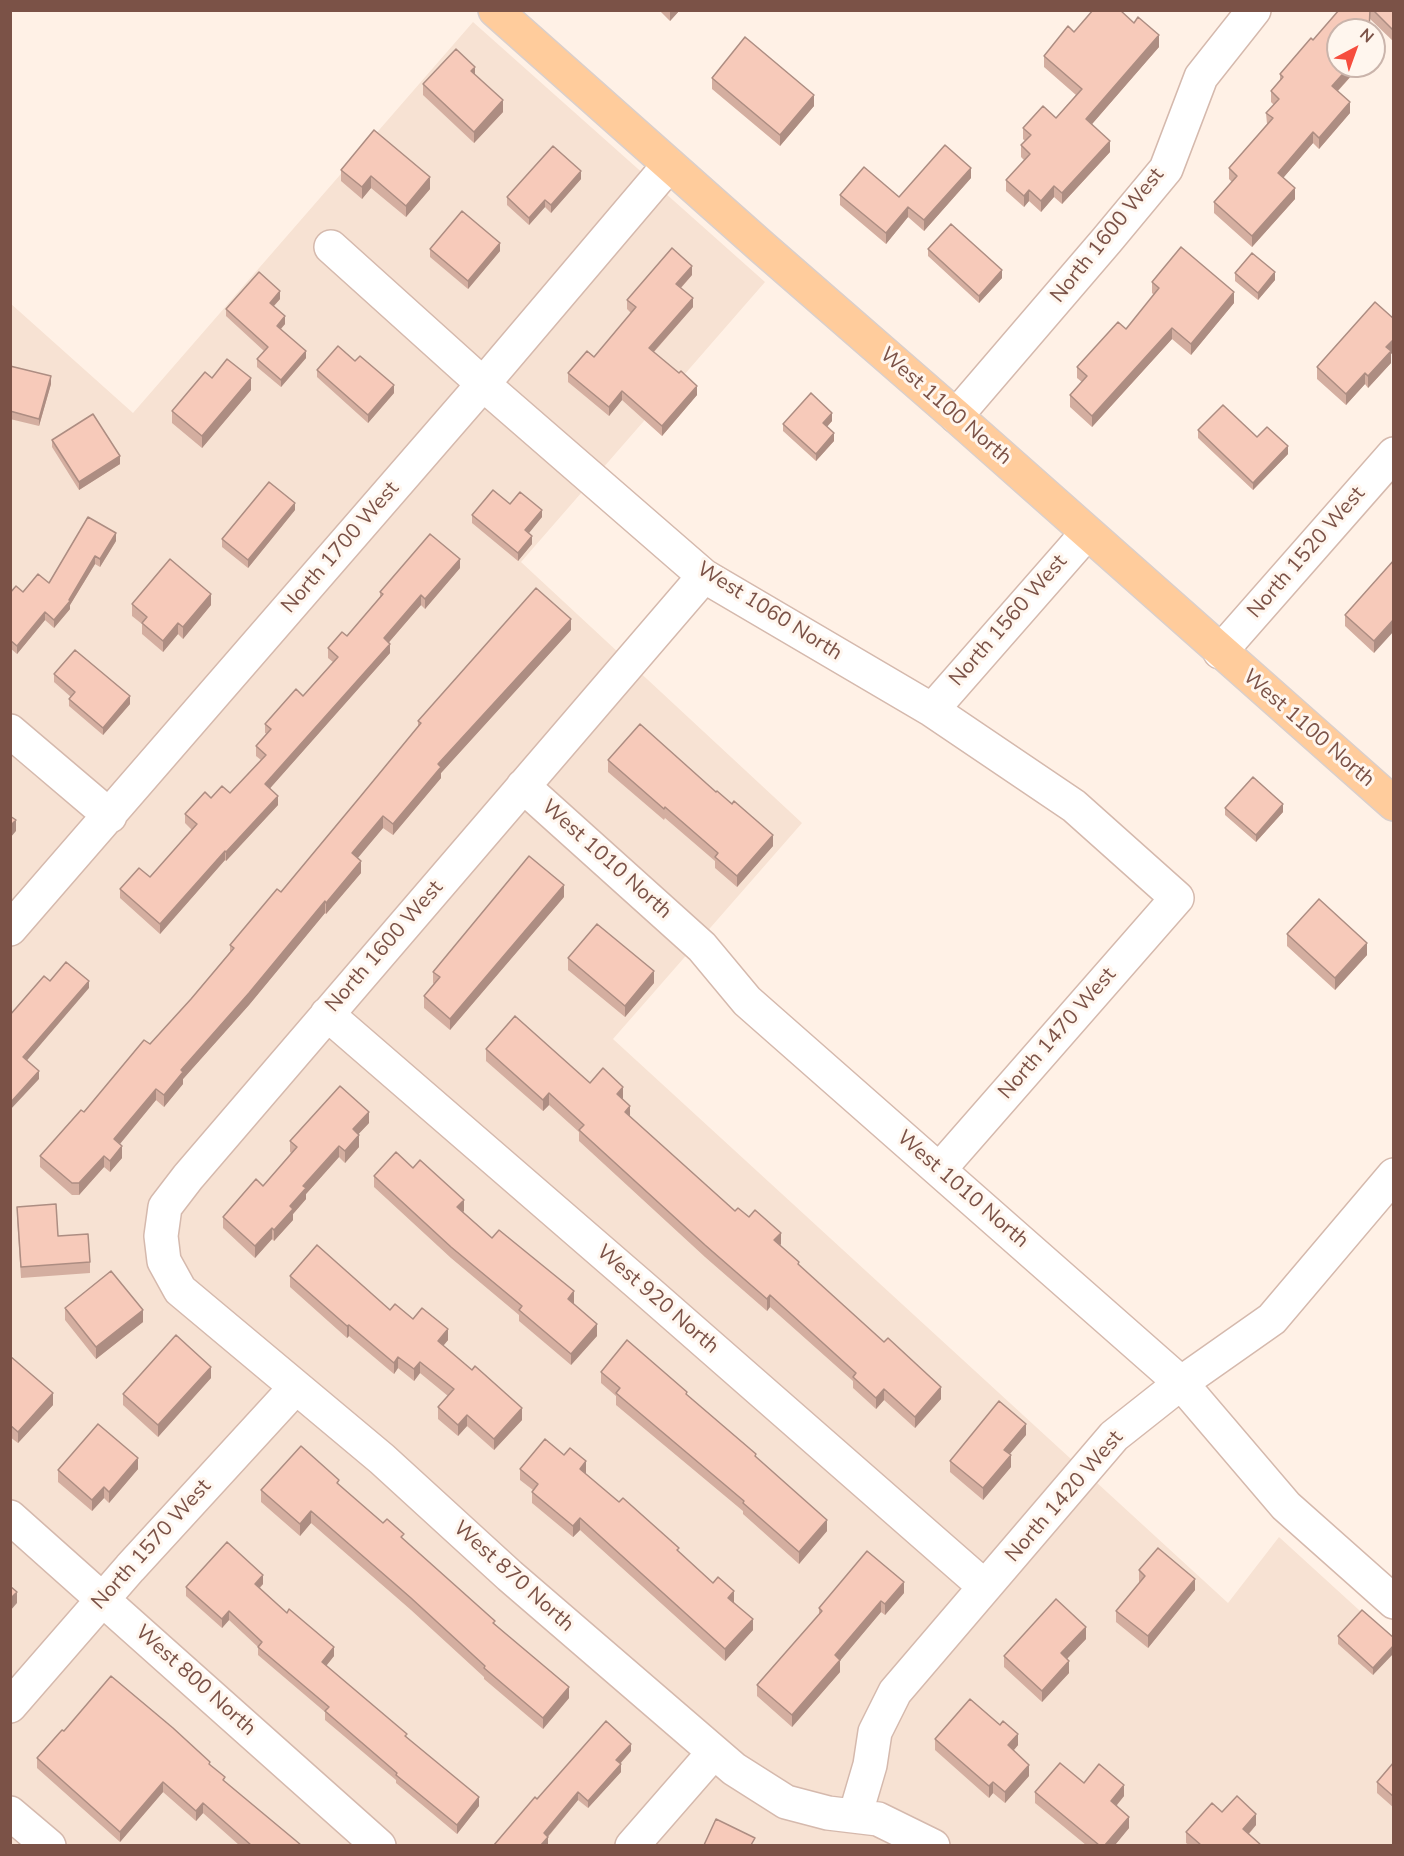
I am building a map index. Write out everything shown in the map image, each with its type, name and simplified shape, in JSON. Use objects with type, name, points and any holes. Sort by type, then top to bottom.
[{"type":"main road","name":"West 1100 North","points":[[512,16],[669,165],[1394,804]]},
{"type":"street","name":"North 1600 West","points":[[956,416],[1166,169],[1201,77],[1254,10]]},
{"type":"street","name":"North 1700 West","points":[[10,929],[483,384],[669,165]]},
{"type":"street","name":"West 1060 North","points":[[331,247],[483,384],[704,576],[932,710],[1074,806],[1177,898]]},
{"type":"street","name":"North 1520 West","points":[[1220,652],[1394,454]]},
{"type":"street","name":"North 1560 West","points":[[932,710],[1087,533]]},
{"type":"street","name":"North 1600 West","points":[[163,1226],[165,1207],[188,1178],[704,576]]},
{"type":"street","points":[[10,731],[110,816]]},
{"type":"street","name":"West 1010 North","points":[[523,786],[702,947],[747,1001],[1181,1383],[1286,1506],[1394,1602]]},
{"type":"street","name":"North 1470 West","points":[[939,1170],[1177,898]]},
{"type":"street","name":"West 920 North","points":[[327,1014],[986,1587]]},
{"type":"street","name":"North 1420 West","points":[[855,1816],[870,1765],[875,1732],[895,1692],[1114,1436],[1181,1383],[1272,1319],[1394,1175]]},
{"type":"street","name":"West 870 North","points":[[163,1226],[161,1236],[164,1261],[180,1290],[382,1459],[510,1576],[734,1769],[786,1802],[828,1813],[878,1819],[933,1845]]},
{"type":"street","name":"North 1570 West","points":[[10,1706],[103,1598],[296,1387]]},
{"type":"street","name":"West 800 North","points":[[10,1517],[379,1845]]},
{"type":"street","points":[[632,1845],[714,1752]]},
{"type":"street","points":[[10,1813],[49,1845]]},
{"type":"shaded area","points":[[473,22],[765,282],[521,562],[802,823],[613,1039],[1228,1603],[1279,1537],[1393,1641],[1393,1845],[11,1845],[10,303],[133,413]]},
{"type":"building","points":[[1093,10],[1120,10],[1134,23],[1138,17],[1159,35],[1086,119],[1110,141],[1062,193],[1054,186],[1041,201],[1029,190],[1024,196],[1006,180],[1030,154],[1021,145],[1031,135],[1023,128],[1043,106],[1056,118],[1082,89],[1044,56],[1068,26],[1074,32]]},
{"type":"building","points":[[1339,10],[1370,10],[1370,18],[1332,18]]},
{"type":"building","points":[[1373,10],[1394,10],[1394,31],[1386,23],[1386,18],[1381,18]]},
{"type":"building","points":[[1326,25],[1326,78],[1339,78],[1332,86],[1350,102],[1319,138],[1313,132],[1278,173],[1295,188],[1252,236],[1214,202],[1237,176],[1229,168],[1273,118],[1266,113],[1279,99],[1271,91],[1283,77],[1280,74],[1311,38],[1313,40]]},
{"type":"building","points":[[745,37],[814,95],[780,135],[712,78]]},
{"type":"building","points":[[456,49],[475,67],[471,71],[503,100],[474,132],[423,84]]},
{"type":"building","points":[[374,130],[430,177],[406,206],[371,176],[362,187],[341,170]]},
{"type":"building","points":[[945,145],[971,168],[924,220],[908,207],[886,233],[840,195],[864,167],[899,197]]},
{"type":"building","points":[[553,146],[581,171],[551,205],[545,200],[529,218],[507,197]]},
{"type":"building","points":[[462,211],[500,243],[468,281],[430,249]]},
{"type":"building","points":[[951,224],[1002,270],[979,296],[928,249]]},
{"type":"building","points":[[1181,247],[1234,292],[1191,344],[1172,328],[1092,416],[1070,395],[1087,376],[1077,367],[1118,322],[1126,329],[1159,288],[1152,282]]},
{"type":"building","points":[[672,248],[692,266],[676,284],[693,298],[649,348],[679,373],[681,371],[697,386],[662,426],[622,391],[609,407],[568,373],[587,351],[594,357],[636,307],[627,300]]},
{"type":"building","points":[[1252,253],[1275,272],[1258,293],[1235,273]]},
{"type":"building","points":[[259,272],[280,291],[270,303],[285,316],[277,326],[306,351],[281,380],[257,359],[268,347],[226,309]]},
{"type":"building","points":[[1375,302],[1394,319],[1394,339],[1386,347],[1391,351],[1368,376],[1365,373],[1346,394],[1317,367]]},
{"type":"building","points":[[338,346],[355,361],[360,356],[394,385],[368,415],[317,370]]},
{"type":"building","points":[[227,359],[251,378],[202,436],[172,411],[205,372],[212,378]]},
{"type":"building","points":[[10,366],[51,376],[39,419],[10,411]]},
{"type":"building","points":[[811,393],[832,413],[823,423],[834,433],[816,454],[783,424]]},
{"type":"building","points":[[1223,405],[1257,437],[1267,427],[1288,446],[1253,483],[1198,430]]},
{"type":"building","points":[[93,414],[120,456],[79,482],[52,440]]},
{"type":"building","points":[[269,482],[295,503],[248,560],[222,539]]},
{"type":"building","points":[[493,490],[510,504],[520,492],[542,510],[525,530],[532,536],[518,553],[472,515]]},
{"type":"building","points":[[88,517],[116,533],[100,559],[95,556],[70,601],[54,620],[45,612],[17,646],[10,640],[10,593],[16,586],[23,592],[38,574],[49,583]]},
{"type":"building","points":[[430,534],[460,559],[425,599],[421,595],[384,638],[390,644],[265,784],[278,796],[160,924],[120,889],[139,868],[150,877],[197,824],[185,814],[205,792],[211,798],[222,786],[230,793],[266,755],[256,746],[271,729],[265,724],[296,689],[303,696],[338,657],[328,648],[342,632],[347,636],[383,594],[380,592]]},
{"type":"building","points":[[170,559],[211,594],[183,627],[178,623],[163,641],[142,623],[147,617],[132,604]]},
{"type":"building","points":[[1394,560],[1394,619],[1374,641],[1345,615]]},
{"type":"building","points":[[536,588],[571,619],[438,764],[441,767],[393,824],[383,816],[352,853],[361,861],[181,1070],[183,1072],[164,1095],[156,1089],[114,1139],[122,1146],[110,1161],[104,1156],[79,1183],[72,1183],[40,1156],[81,1110],[84,1112],[144,1040],[150,1044],[191,999],[234,948],[230,945],[277,889],[281,892],[421,723],[418,721]]},
{"type":"building","points":[[75,650],[130,696],[103,728],[69,699],[75,692],[54,674]]},
{"type":"building","points":[[640,724],[716,792],[732,804],[734,801],[773,835],[737,876],[715,857],[718,853],[608,760]]},
{"type":"building","points":[[1253,777],[1283,804],[1256,835],[1225,808]]},
{"type":"building","points":[[10,816],[16,820],[10,826]]},
{"type":"building","points":[[529,856],[564,885],[450,1019],[424,996],[440,977],[433,972]]},
{"type":"building","points":[[1319,899],[1367,943],[1335,978],[1287,934]]},
{"type":"building","points":[[597,924],[654,971],[625,1006],[568,958]]},
{"type":"building","points":[[66,962],[89,981],[23,1057],[39,1071],[10,1103],[10,1015],[44,976],[50,981]]},
{"type":"building","points":[[515,1016],[590,1083],[603,1068],[623,1087],[617,1094],[630,1106],[625,1112],[735,1211],[738,1208],[749,1217],[755,1210],[781,1233],[774,1240],[799,1262],[798,1264],[884,1342],[888,1338],[941,1387],[915,1417],[884,1389],[876,1398],[853,1377],[856,1373],[770,1295],[767,1299],[579,1130],[584,1125],[549,1093],[543,1100],[486,1049]]},
{"type":"building","points":[[340,1086],[369,1112],[353,1129],[359,1135],[345,1151],[339,1146],[303,1186],[306,1188],[290,1206],[293,1209],[255,1246],[223,1217],[256,1179],[263,1186],[297,1147],[290,1141]]},
{"type":"building","points":[[396,1152],[413,1168],[420,1160],[464,1200],[457,1207],[492,1238],[499,1230],[574,1291],[568,1299],[597,1324],[571,1354],[519,1310],[522,1306],[451,1247],[374,1176]]},
{"type":"building","points":[[56,1204],[58,1236],[88,1234],[90,1262],[21,1267],[17,1207]]},
{"type":"building","points":[[317,1245],[390,1310],[395,1304],[413,1319],[422,1308],[448,1329],[438,1341],[472,1370],[475,1366],[522,1408],[494,1439],[467,1415],[458,1425],[438,1407],[454,1389],[420,1362],[414,1369],[398,1357],[394,1363],[290,1276]]},
{"type":"building","points":[[111,1271],[143,1310],[96,1347],[65,1308]]},
{"type":"building","points":[[176,1335],[211,1367],[158,1425],[123,1394]]},
{"type":"building","points":[[627,1340],[827,1520],[799,1552],[743,1503],[744,1501],[616,1393],[620,1388],[601,1372]]},
{"type":"building","points":[[10,1356],[53,1393],[18,1432],[10,1425]]},
{"type":"building","points":[[999,1401],[1026,1424],[1004,1450],[1011,1455],[983,1488],[950,1461]]},
{"type":"building","points":[[98,1424],[138,1458],[109,1492],[104,1487],[92,1500],[58,1470]]},
{"type":"building","points":[[545,1439],[564,1455],[570,1448],[586,1461],[580,1469],[619,1502],[623,1498],[679,1548],[677,1550],[713,1583],[718,1577],[734,1591],[728,1598],[753,1619],[725,1649],[580,1518],[573,1526],[532,1492],[538,1484],[520,1469]]},
{"type":"building","points":[[301,1446],[339,1480],[337,1483],[383,1523],[387,1519],[404,1534],[401,1537],[495,1621],[493,1623],[569,1687],[543,1718],[484,1668],[485,1666],[411,1598],[311,1511],[300,1524],[261,1490]]},
{"type":"building","points":[[227,1542],[263,1575],[255,1584],[287,1613],[289,1609],[334,1647],[322,1662],[407,1734],[405,1736],[479,1797],[457,1825],[396,1775],[397,1773],[325,1711],[329,1707],[258,1647],[262,1642],[229,1611],[222,1619],[186,1587]]},
{"type":"building","points":[[1158,1548],[1195,1579],[1148,1636],[1116,1611],[1145,1576],[1139,1570]]},
{"type":"building","points":[[867,1551],[904,1582],[885,1604],[881,1601],[835,1655],[840,1660],[792,1715],[757,1685],[822,1611],[819,1608]]},
{"type":"building","points":[[10,1586],[17,1592],[10,1599]]},
{"type":"building","points":[[1056,1599],[1086,1627],[1061,1653],[1069,1661],[1042,1691],[1004,1656]]},
{"type":"building","points":[[1362,1610],[1394,1638],[1394,1645],[1373,1668],[1338,1636]]},
{"type":"building","points":[[111,1676],[210,1762],[209,1764],[225,1777],[223,1780],[301,1845],[251,1845],[203,1803],[196,1811],[163,1782],[120,1832],[37,1758],[62,1730],[64,1731]]},
{"type":"building","points":[[970,1699],[1000,1725],[1003,1721],[1018,1734],[1008,1745],[1029,1765],[1005,1792],[993,1782],[989,1786],[935,1739]]},
{"type":"building","points":[[606,1721],[631,1744],[616,1760],[621,1764],[588,1801],[578,1792],[544,1833],[548,1837],[541,1845],[494,1845],[535,1797],[537,1799]]},
{"type":"building","points":[[1394,1762],[1394,1797],[1377,1782]]},
{"type":"building","points":[[1060,1763],[1084,1783],[1099,1764],[1124,1785],[1111,1801],[1129,1817],[1105,1845],[1099,1845],[1035,1792]]},
{"type":"building","points":[[1237,1796],[1256,1814],[1243,1829],[1261,1845],[1201,1845],[1186,1832],[1212,1803],[1222,1812]]},
{"type":"building","points":[[716,1819],[755,1838],[751,1845],[704,1845]]}]
